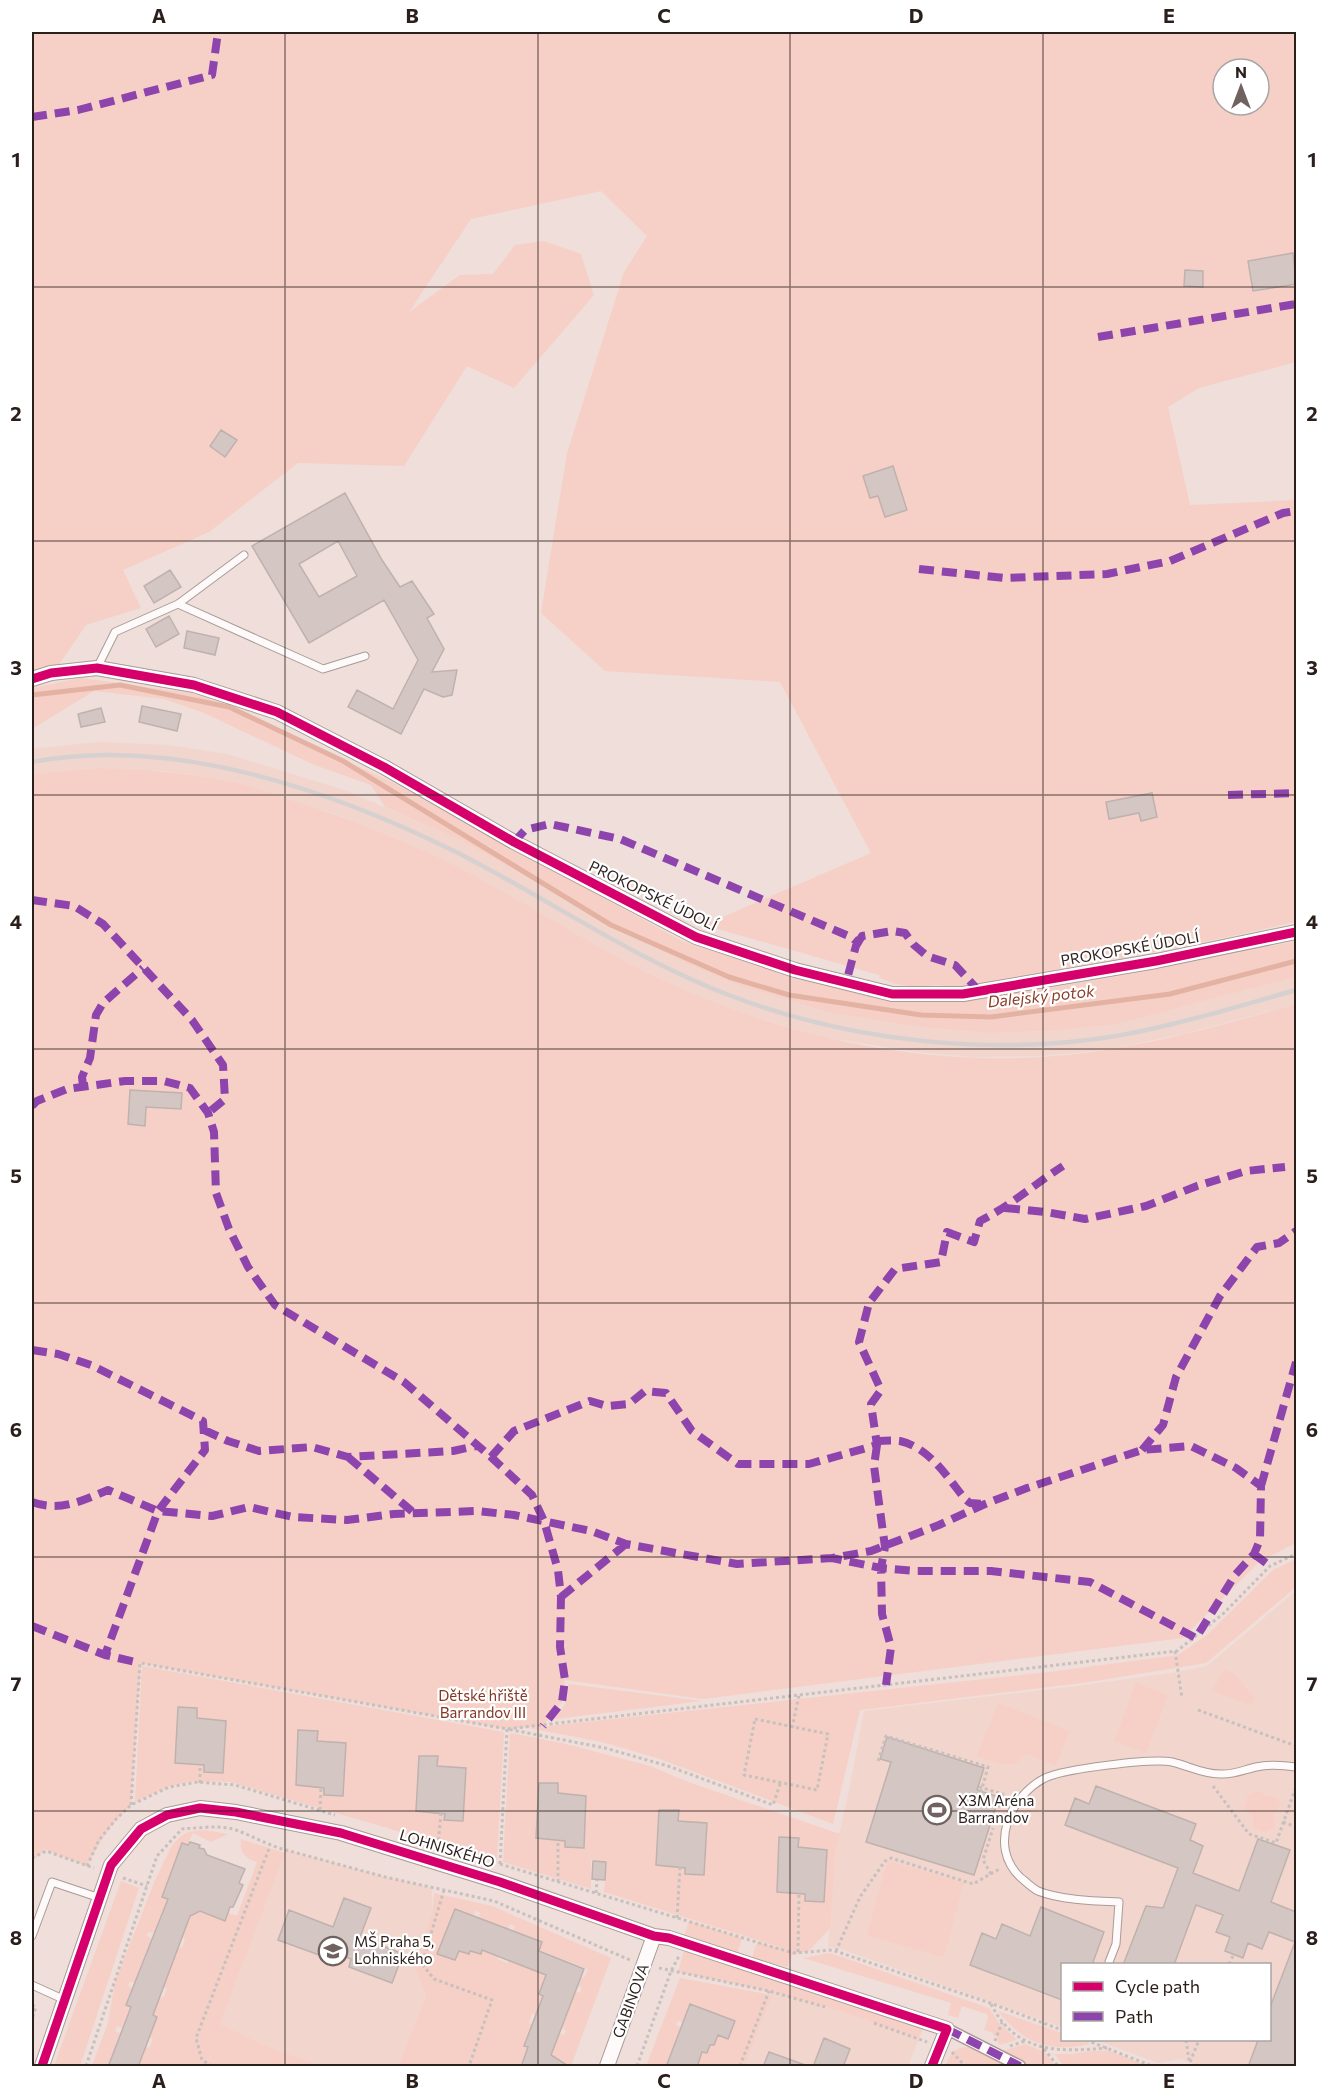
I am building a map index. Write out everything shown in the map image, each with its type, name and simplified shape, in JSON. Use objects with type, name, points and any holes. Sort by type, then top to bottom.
[{"type":"street","name":"PROKOPSKÉ ÚDOLÍ","points":[[32,679],[51,673],[97,668],[194,686],[277,712],[384,767],[514,842],[696,937],[795,970],[892,994],[963,994],[1156,961],[1296,932]]},
{"type":"street","name":"LOHNISKÉHO","points":[[42,2067],[111,1865],[141,1829],[167,1815],[200,1808],[236,1812],[341,1833],[413,1854],[654,1936],[669,1938],[947,2029]]},
{"type":"street","name":"GABINOVA","points":[[607,2067],[654,1936]]},
{"type":"street","points":[[932,2067],[947,2029],[1020,2067]]},
{"type":"lane","points":[[97,668],[115,632],[178,604],[244,555]]},
{"type":"lane","points":[[178,604],[323,669],[365,656]]},
{"type":"lane","points":[[1109,1962],[1116,1944],[1119,1902],[1098,1901],[1037,1890],[1012,1869],[1004,1837],[1008,1818],[1017,1801],[1032,1786],[1048,1777],[1116,1765],[1152,1761],[1172,1762],[1207,1773],[1241,1772],[1256,1767],[1275,1765],[1296,1767]]},
{"type":"lane","points":[[32,1936],[52,1882],[100,1898]]},
{"type":"lane","points":[[32,1985],[65,2000]]},
{"type":"path","points":[[507,1729],[1174,1651],[1196,1638],[1224,1614],[1270,1566],[1296,1554]]},
{"type":"path","points":[[1174,1651],[1182,1698]]},
{"type":"path","points":[[131,1805],[140,1662],[605,1748],[668,1766],[773,1805],[781,1782]]},
{"type":"path","points":[[792,1727],[799,1695]]},
{"type":"path","points":[[1198,1710],[1296,1746]]},
{"type":"path","points":[[756,1719],[792,1727],[828,1734],[817,1790],[744,1775],[756,1719]]},
{"type":"path","points":[[500,1864],[507,1729]]},
{"type":"path","points":[[878,1761],[886,1736],[988,1767],[981,1789],[1004,1794],[997,1816]]},
{"type":"path","points":[[200,1765],[200,1783]]},
{"type":"path","points":[[1207,1773],[1214,1789],[1249,1834],[1276,1843],[1296,1787]]},
{"type":"path","points":[[320,1810],[321,1788]]},
{"type":"path","points":[[438,1846],[441,1813]]},
{"type":"path","points":[[1283,1822],[1296,1827]]},
{"type":"path","points":[[991,1874],[983,1860],[993,1827]]},
{"type":"path","points":[[86,2067],[157,1856],[182,1828],[233,1829],[270,1846],[385,1877],[494,1901],[645,1965],[770,1991],[833,2009]]},
{"type":"path","points":[[558,1840],[558,1882]]},
{"type":"path","points":[[212,2067],[202,2060],[196,2038],[270,1846]]},
{"type":"path","points":[[32,1858],[46,1851],[147,1886]]},
{"type":"path","points":[[1010,1863],[973,1884],[891,1858],[885,1861],[860,1897],[834,1951],[990,2003],[1061,2030]]},
{"type":"path","points":[[676,1918],[680,1867]]},
{"type":"path","points":[[596,1893],[597,1880]]},
{"type":"path","points":[[444,1890],[422,1964],[434,1979],[492,2000],[469,2067]]},
{"type":"path","points":[[798,1952],[799,1894]]},
{"type":"path","points":[[1230,1963],[1234,1954]]},
{"type":"path","points":[[637,2067],[671,1971]]},
{"type":"path","points":[[740,2067],[770,1991]]},
{"type":"path","points":[[990,2003],[1002,2022],[1025,2041],[1043,2048],[1068,2051],[1107,2048]]},
{"type":"path","points":[[32,2005],[36,2007],[32,2019]]},
{"type":"path","points":[[865,2019],[939,2045],[952,2052],[965,2067]]},
{"type":"path","points":[[991,2051],[1002,2022]]},
{"type":"path","points":[[1089,2041],[1152,2067]]},
{"type":"path","points":[[1186,2041],[1190,2062],[1199,2041]]},
{"type":"path","points":[[1043,2048],[1058,2067]]},
{"type":"shaded area","points":[[98,742],[167,745],[227,754],[344,790],[463,841],[627,934],[687,964],[738,985],[827,1012],[920,1027],[991,1033],[1047,1031],[1113,1025],[1296,977],[1296,1004],[1187,1033],[1105,1050],[1041,1056],[973,1057],[918,1052],[821,1037],[729,1009],[677,987],[615,956],[451,864],[396,838],[335,814],[222,779],[165,771],[98,768],[32,774],[32,749]]},
{"type":"shaded area","points":[[1296,1591],[1296,2066],[1200,2066],[1180,2059],[1158,2063],[1100,2041],[1271,2041],[1271,1963],[1061,1963],[1061,2027],[838,1948],[828,1947],[836,1848],[864,1711],[1070,1687],[1207,1666]]},
{"type":"shaded area","name":"MŠ Praha 5, Lohniského","points":[[286,1850],[432,1888],[432,1914],[413,1964],[426,1994],[398,2066],[321,2066],[269,2047],[220,2024]]},
{"type":"shaded area","points":[[769,1991],[844,2012],[919,2039],[908,2066],[745,2066],[772,1995]]},
{"type":"green space","points":[[32,32],[1296,32],[1296,271],[1293,253],[1248,261],[1253,291],[1296,284],[1296,362],[1199,388],[1168,407],[1190,505],[1296,500],[1296,922],[1171,949],[955,987],[935,985],[922,988],[896,984],[880,978],[879,975],[704,925],[871,853],[780,682],[605,671],[541,613],[567,453],[624,272],[647,236],[601,191],[471,219],[409,312],[460,275],[493,274],[515,245],[544,241],[581,254],[594,295],[514,388],[467,366],[404,466],[298,463],[209,532],[123,570],[141,608],[86,625],[58,666],[32,672]],"holes":[[[1185,270],[1203,271],[1202,287],[1184,286]],[[221,430],[236,440],[225,456],[210,446]],[[893,467],[907,510],[885,516],[878,496],[870,498],[863,476]],[[1152,793],[1157,817],[1141,821],[1139,813],[1110,819],[1106,803]]]},
{"type":"green space","points":[[81,678],[198,694],[390,781],[684,942],[794,976],[888,1001],[981,999],[1132,974],[1296,941],[1296,977],[1113,1025],[1047,1031],[991,1033],[920,1027],[827,1012],[738,985],[687,964],[627,934],[463,841],[385,807],[371,785],[312,764],[204,713],[164,699],[94,691],[32,729],[32,688]]},
{"type":"green space","name":"Dětské hřiště Barrandov III","points":[[98,768],[143,770],[218,779],[264,791],[352,821],[431,854],[479,878],[620,958],[678,987],[728,1008],[833,1039],[887,1049],[942,1056],[996,1058],[1051,1056],[1105,1050],[1178,1036],[1296,1004],[1296,1543],[1260,1561],[1183,1638],[703,1699],[565,1680],[562,1702],[543,1726],[507,1729],[141,1663],[131,1805],[106,1833],[87,1866],[43,1849],[43,1852],[32,1860],[32,774]],"holes":[[[147,1091],[145,1125],[128,1124]]]},
{"type":"green space","points":[[1296,1559],[1296,1587],[1206,1663],[1089,1682],[860,1710],[833,1824],[660,1759],[602,1742],[529,1728],[1049,1672],[1178,1655],[1207,1635],[1273,1570]]},
{"type":"green space","points":[[142,1666],[504,1732],[497,1860],[230,1782],[194,1781],[170,1786],[135,1802]],"holes":[[[178,1707],[197,1718],[225,1721],[223,1773],[204,1772],[204,1765],[175,1763]],[[298,1731],[317,1731],[317,1741],[346,1743],[343,1796],[324,1795],[324,1788],[296,1785]],[[419,1756],[438,1756],[437,1766],[466,1769],[463,1821],[445,1820],[445,1814],[416,1811]]]},
{"type":"green space","points":[[1224,1669],[1235,1675],[1255,1698],[1251,1705],[1212,1691]]},
{"type":"green space","points":[[1136,1683],[1168,1695],[1146,1753],[1114,1741]]},
{"type":"green space","points":[[569,1684],[702,1701],[555,1719],[565,1704]]},
{"type":"green space","points":[[998,1703],[1070,1731],[1056,1765],[1026,1754],[1016,1764],[998,1763],[977,1756]]},
{"type":"green space","points":[[510,1733],[562,1743],[650,1766],[688,1782],[840,1834],[836,1848],[830,1928],[809,1951],[792,1955],[787,1967],[752,1958],[757,1942],[796,1952],[604,1892],[607,1861],[591,1860],[591,1889],[503,1862]],"holes":[[[539,1783],[558,1783],[558,1793],[586,1796],[584,1848],[565,1847],[565,1841],[536,1838]],[[660,1810],[678,1811],[678,1821],[707,1823],[704,1875],[685,1874],[685,1867],[656,1865]],[[780,1837],[798,1838],[798,1847],[827,1850],[824,1902],[805,1901],[805,1894],[777,1892]]]},
{"type":"green space","points":[[1256,1791],[1279,1800],[1280,1806],[1273,1815],[1275,1825],[1266,1832],[1255,1829],[1252,1821],[1254,1816],[1244,1808],[1248,1795]]},
{"type":"green space","points":[[204,1830],[228,1834],[211,1842],[193,1833],[188,1843],[182,1843],[162,1896],[168,1899],[154,1933],[148,1932],[147,1936],[152,1938],[135,1983],[130,1981],[128,1986],[133,1988],[131,2006],[122,2028],[117,2026],[115,2031],[120,2033],[108,2066],[92,2066],[108,2023],[115,1982],[156,1878],[172,1845],[181,1836],[188,1832]]},
{"type":"green space","points":[[241,1839],[285,1853],[220,2024],[269,2047],[321,2066],[139,2066],[146,2047],[149,2048],[153,2039],[149,2037],[157,2017],[153,2015],[160,1997],[163,1998],[167,1989],[163,1987],[178,1947],[182,1948],[185,1939],[182,1937],[191,1915],[200,1911],[225,1920],[228,1913],[237,1916],[257,1862],[244,1854]]},
{"type":"green space","points":[[887,1861],[964,1882],[944,1957],[867,1936]]},
{"type":"green space","points":[[121,1881],[139,1888],[80,2066],[54,2066]]},
{"type":"green space","points":[[434,1893],[492,1906],[611,1958],[571,2066],[551,2066],[555,2057],[551,2055],[559,2033],[564,2035],[566,2030],[561,2028],[575,1991],[580,1993],[582,1988],[577,1986],[581,1977],[584,1978],[588,1969],[539,1950],[542,1942],[513,1931],[515,1926],[510,1924],[508,1929],[479,1918],[480,1912],[475,1911],[473,1916],[455,1909],[438,1953],[455,1960],[459,1950],[482,1950],[499,1956],[498,1959],[507,1963],[509,1959],[547,1974],[539,1993],[543,1995],[536,2015],[532,2013],[529,2023],[532,2024],[524,2045],[528,2047],[521,2066],[398,2066],[426,1995],[413,1964],[432,1914]]},
{"type":"green space","points":[[689,1921],[742,1938],[736,1959],[925,2023],[919,2039],[843,2012],[769,1991],[678,1972],[686,1944],[682,1942]]},
{"type":"green space","points":[[830,1953],[989,2008],[999,2023],[1017,2040],[999,2045],[993,2033],[984,2030],[987,2014],[962,2006],[958,2018],[948,2015],[951,2003],[803,1958]]},
{"type":"green space","points":[[680,1978],[772,1995],[745,2066],[696,2066],[702,2051],[718,2035],[728,2038],[735,2021],[690,2004],[683,2022],[678,2021],[676,2025],[681,2027],[666,2066],[646,2066]]},
{"type":"green space","points":[[998,2011],[1061,2033],[1061,2041],[1082,2041],[1090,2044],[1062,2047],[1038,2043],[1027,2038],[1007,2022]]},
{"type":"green space","points":[[1025,2044],[1044,2052],[1056,2066],[1025,2066],[999,2052]]},
{"type":"green space","points":[[969,2047],[1008,2066],[945,2066],[952,2052]]},
{"type":"green space","points":[[1110,2051],[1143,2064],[1142,2066],[1064,2066],[1054,2054]]},
{"type":"building","points":[[1293,253],[1296,284],[1253,291],[1248,261]]},
{"type":"building","points":[[1185,270],[1203,271],[1203,287],[1184,286]]},
{"type":"building","points":[[221,430],[237,440],[225,457],[210,446]]},
{"type":"building","points":[[893,466],[907,510],[885,517],[878,496],[870,498],[863,476]]},
{"type":"building","points":[[345,493],[382,560],[400,587],[412,581],[434,614],[427,618],[444,649],[432,672],[457,670],[452,695],[443,697],[424,689],[401,734],[348,707],[357,690],[393,709],[418,660],[384,600],[309,643],[252,546]],"holes":[[[338,541],[357,576],[319,597],[299,564]]]},
{"type":"building","points":[[170,570],[181,587],[154,603],[144,586]]},
{"type":"building","points":[[169,616],[179,634],[156,647],[146,629]]},
{"type":"building","points":[[187,631],[219,638],[215,655],[184,648]]},
{"type":"building","points":[[142,706],[181,714],[177,731],[139,722]]},
{"type":"building","points":[[101,708],[105,722],[81,727],[78,714]]},
{"type":"building","points":[[1152,793],[1157,817],[1141,821],[1139,813],[1109,819],[1106,802]]},
{"type":"building","points":[[130,1090],[182,1093],[181,1109],[146,1107],[145,1126],[128,1124]]},
{"type":"building","points":[[178,1707],[197,1708],[197,1718],[226,1721],[223,1773],[204,1772],[204,1765],[175,1763]]},
{"type":"building","points":[[298,1730],[318,1731],[317,1741],[346,1743],[343,1796],[324,1795],[324,1788],[296,1785]]},
{"type":"building","points":[[887,1737],[984,1768],[977,1790],[999,1797],[974,1875],[866,1842],[891,1762],[880,1759]]},
{"type":"building","points":[[419,1756],[438,1756],[437,1766],[466,1768],[463,1821],[444,1820],[445,1814],[416,1811]]},
{"type":"building","points":[[539,1783],[558,1783],[558,1793],[586,1796],[584,1848],[565,1847],[565,1841],[536,1838]]},
{"type":"building","points":[[1096,1786],[1196,1824],[1190,1840],[1203,1846],[1193,1873],[1239,1891],[1258,1839],[1290,1850],[1271,1902],[1296,1912],[1296,2067],[1248,2067],[1258,2041],[1271,2041],[1271,2005],[1295,1942],[1269,1932],[1262,1949],[1248,1943],[1243,1958],[1225,1951],[1230,1937],[1216,1932],[1223,1915],[1196,1905],[1175,1963],[1124,1963],[1146,1906],[1163,1908],[1178,1868],[1065,1825],[1075,1798],[1089,1804]]},
{"type":"building","points":[[659,1810],[679,1810],[678,1821],[707,1823],[704,1875],[685,1874],[685,1868],[656,1865]]},
{"type":"building","points":[[779,1837],[799,1838],[798,1847],[827,1850],[824,1902],[805,1901],[805,1894],[777,1892]]},
{"type":"building","points":[[190,1842],[200,1845],[199,1848],[204,1849],[207,1855],[245,1869],[239,1883],[243,1885],[225,1921],[200,1911],[190,1916],[153,2015],[157,2017],[138,2067],[108,2067],[131,2007],[126,2005],[168,1899],[162,1897],[182,1843],[188,1845]]},
{"type":"building","points":[[593,1861],[606,1862],[605,1880],[592,1879]]},
{"type":"building","points":[[344,1898],[371,1908],[360,1937],[403,1954],[392,1983],[349,1967],[351,1959],[325,1949],[322,1956],[278,1940],[289,1910],[333,1927]]},
{"type":"building","points":[[1041,1907],[1104,1932],[1093,1963],[1061,1963],[1061,2000],[970,1965],[982,1933],[996,1939],[1002,1924],[1030,1936]]},
{"type":"building","points":[[455,1909],[542,1942],[539,1951],[584,1969],[551,2055],[570,2067],[521,2067],[528,2047],[524,2046],[543,1996],[539,1994],[546,1975],[482,1950],[481,1954],[459,1951],[455,1960],[437,1954]]},
{"type":"building","points":[[690,2004],[735,2021],[728,2039],[718,2035],[714,2045],[710,2045],[707,2053],[702,2052],[697,2067],[666,2067]]},
{"type":"building","points":[[824,2038],[850,2049],[843,2067],[813,2067]]},
{"type":"building","points":[[769,2052],[805,2065],[804,2067],[763,2067]]},
{"type":"waterway","name":"Dalejský potok","points":[[32,695],[120,685],[229,707],[343,761],[611,925],[729,977],[789,995],[921,1015],[991,1017],[1170,994],[1296,961]]},
{"type":"railway","points":[[32,762],[85,756],[140,756],[195,762],[304,789],[408,829],[456,852],[627,947],[697,982],[780,1012],[876,1035],[975,1045],[1074,1042],[1166,1026],[1296,990]]},
{"type":"marked path","points":[[32,117],[78,110],[212,75],[218,32]]},
{"type":"marked path","points":[[1098,337],[1296,304]]},
{"type":"marked path","points":[[919,569],[1004,578],[1107,574],[1170,561],[1283,513],[1296,511]]},
{"type":"marked path","points":[[1228,795],[1296,793]]},
{"type":"marked path","points":[[514,842],[525,830],[550,824],[620,839],[851,937],[857,942],[846,983]]},
{"type":"marked path","points":[[32,900],[74,906],[103,924],[192,1020],[223,1065],[225,1099],[208,1113]]},
{"type":"marked path","points":[[856,946],[862,936],[893,931],[905,933],[927,956],[955,965],[979,991]]},
{"type":"marked path","points":[[83,1086],[82,1077],[90,1058],[96,1015],[103,1003],[143,968]]},
{"type":"marked path","points":[[32,1106],[37,1101],[67,1089],[125,1081],[164,1081],[190,1088],[208,1113],[214,1132],[216,1193],[229,1229],[248,1267],[275,1305],[404,1382],[532,1495],[544,1521],[558,1570],[561,1597],[560,1647],[565,1680],[562,1702],[543,1726]]},
{"type":"marked path","points":[[491,1457],[514,1431],[590,1401],[607,1406],[629,1404],[645,1391],[666,1393],[692,1431],[738,1464],[809,1464],[877,1445],[871,1404],[881,1390],[859,1342],[869,1303],[895,1269],[941,1262],[947,1232],[974,1242],[980,1221],[1012,1202],[1063,1166]]},
{"type":"marked path","points":[[1005,1208],[1085,1219],[1146,1206],[1197,1186],[1246,1171],[1285,1167]]},
{"type":"marked path","points":[[1142,1450],[1163,1425],[1176,1377],[1220,1296],[1257,1247],[1279,1243],[1296,1231]]},
{"type":"marked path","points":[[32,1350],[58,1354],[91,1365],[203,1421],[205,1450],[158,1511],[105,1655]]},
{"type":"marked path","points":[[1261,1486],[1296,1362]]},
{"type":"marked path","points":[[204,1430],[259,1451],[312,1447],[348,1457],[453,1451],[476,1446]]},
{"type":"marked path","points":[[876,1441],[900,1441],[920,1450],[937,1464],[965,1499],[970,1503],[983,1504]]},
{"type":"marked path","points":[[877,1445],[874,1466],[885,1547],[881,1568],[882,1614],[891,1647],[886,1685]]},
{"type":"marked path","points":[[32,1502],[52,1506],[70,1504],[108,1490],[158,1511],[212,1516],[249,1507],[293,1517],[347,1520],[394,1514],[477,1511],[514,1515],[591,1531],[626,1544],[737,1564],[832,1558],[871,1551],[1027,1488],[1142,1450],[1191,1446],[1236,1468],[1261,1486],[1260,1540],[1254,1554],[1235,1575],[1196,1638],[1090,1582],[991,1571],[917,1571],[881,1568],[832,1558]]},
{"type":"marked path","points":[[348,1457],[414,1513]]},
{"type":"marked path","points":[[561,1597],[626,1544]]},
{"type":"marked path","points":[[1254,1554],[1270,1566]]},
{"type":"marked path","points":[[32,1626],[105,1655],[140,1663]]},
{"type":"marked path","points":[[947,2029],[1020,2066]]},
{"type":"cycle path","points":[[32,679],[51,673],[97,668],[194,685],[277,712],[384,767],[514,842],[696,937],[795,970],[892,994],[963,994],[1156,961],[1296,932]]},
{"type":"cycle path","points":[[42,2066],[111,1865],[141,1829],[167,1815],[200,1808],[236,1812],[341,1833],[500,1882],[654,1936],[669,1938],[947,2029],[932,2066]]},
{"type":"place","name":"X3M Aréna Barrandov","points":[[937,1810]]},
{"type":"place","name":"MŠ Praha 5, Lohniského","points":[[333,1951]]}]
